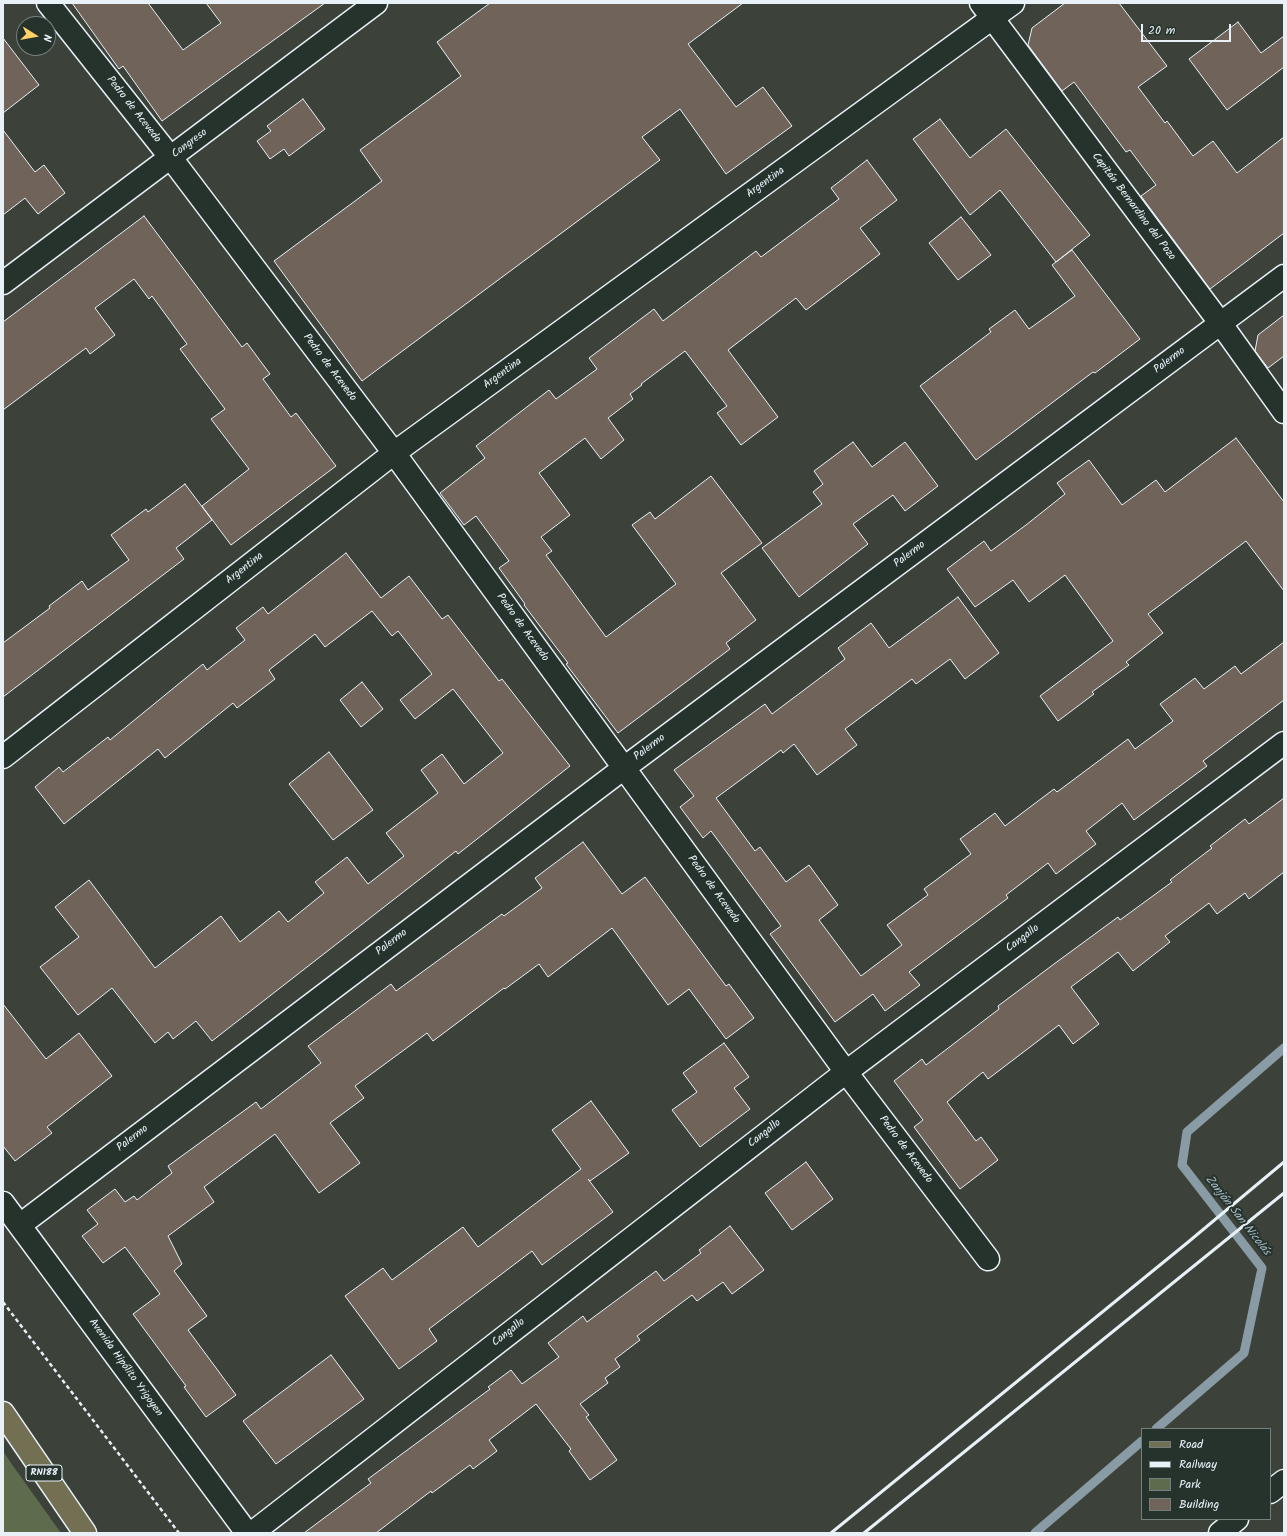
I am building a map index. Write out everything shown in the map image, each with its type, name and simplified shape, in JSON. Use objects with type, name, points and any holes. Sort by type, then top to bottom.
[{"type":"main road","name":"RN188","points":[[3,1414],[86,1533]]},
{"type":"street","name":"Pedro de Acevedo","points":[[48,3],[171,158],[394,453],[846,1072],[988,1259]]},
{"type":"street","name":"Congreso","points":[[3,283],[376,3]]},
{"type":"street","name":"Argentina","points":[[3,757],[394,453],[987,11],[1013,3]]},
{"type":"street","name":"Capitán Bernardino del Pozo","points":[[987,11],[1221,324],[1284,412]]},
{"type":"street","name":"Palermo","points":[[20,1225],[624,768],[1284,276]]},
{"type":"street","name":"Cangallo","points":[[252,1533],[846,1072],[1284,743]]},
{"type":"street","name":"Avenida Hipólito Yrigoyen","points":[[3,1203],[247,1533]]},
{"type":"street","points":[[1271,1491],[1284,1481]]},
{"type":"street","points":[[1220,1533],[1236,1520]]},
{"type":"path","points":[[3,1302],[179,1533]]},
{"type":"green space","points":[[3,1451],[11,1463],[61,1533],[3,1533]]},
{"type":"building","points":[[72,3],[148,3],[183,50],[221,23],[206,3],[325,3],[162,121],[123,66],[119,69]]},
{"type":"building","points":[[490,3],[743,3],[688,44],[736,107],[763,87],[792,126],[726,174],[680,109],[642,137],[660,160],[362,381],[274,261],[382,181],[360,150],[461,76],[437,42]]},
{"type":"building","points":[[1065,3],[1119,3],[1167,66],[1138,87],[1165,123],[1167,121],[1193,156],[1213,141],[1237,173],[1284,137],[1284,233],[1210,289],[1141,196],[1156,185],[1130,150],[1126,152],[1074,82],[1062,91],[1028,45],[1032,28]]},
{"type":"building","points":[[1238,22],[1261,53],[1284,36],[1284,67],[1227,110],[1189,59]]},
{"type":"building","points":[[3,38],[39,85],[3,113]]},
{"type":"building","points":[[303,99],[325,129],[289,156],[284,149],[270,159],[257,141],[271,131],[267,126]]},
{"type":"building","points":[[940,119],[970,158],[1006,129],[1090,235],[1056,262],[1000,190],[970,215],[913,139]]},
{"type":"building","points":[[3,130],[35,172],[44,165],[65,193],[38,214],[25,198],[3,215]]},
{"type":"building","points":[[867,160],[897,200],[860,228],[880,254],[806,310],[796,298],[728,350],[778,417],[741,445],[717,413],[727,406],[685,351],[641,384],[642,385],[630,394],[633,399],[608,418],[624,440],[601,459],[585,438],[539,473],[570,515],[541,537],[552,551],[546,555],[606,637],[676,584],[632,525],[650,512],[655,519],[711,476],[762,543],[721,573],[756,620],[726,643],[730,649],[618,733],[566,664],[568,663],[524,605],[525,604],[499,568],[509,561],[476,516],[464,525],[440,493],[485,458],[476,446],[549,390],[556,399],[597,369],[589,358],[654,309],[663,321],[756,251],[761,257],[839,199],[831,188]]},
{"type":"building","points":[[144,216],[242,347],[247,343],[270,374],[263,379],[291,417],[296,413],[336,466],[231,545],[202,506],[249,469],[211,419],[225,409],[180,349],[187,344],[152,296],[149,299],[134,279],[95,308],[115,335],[90,354],[86,348],[3,410],[3,322]]},
{"type":"building","points":[[961,217],[991,255],[958,280],[929,243]]},
{"type":"building","points":[[1072,250],[1140,339],[1095,373],[1093,372],[976,460],[920,386],[991,332],[989,329],[1015,310],[1029,329],[1075,296],[1052,265]]},
{"type":"building","points":[[1284,315],[1284,356],[1268,368],[1255,351],[1258,335]]},
{"type":"building","points":[[1236,438],[1284,502],[1284,591],[1246,541],[1148,614],[1163,633],[1126,662],[1129,665],[1092,692],[1094,694],[1058,721],[1040,696],[1113,641],[1065,575],[1029,602],[1013,580],[975,607],[947,569],[984,541],[991,551],[1026,525],[1065,494],[1057,483],[1089,460],[1122,505],[1156,480],[1165,492]]},
{"type":"building","points":[[853,442],[872,467],[905,442],[938,486],[905,511],[893,495],[853,524],[868,544],[799,597],[762,548],[822,504],[813,492],[823,484],[814,471]]},
{"type":"building","points":[[185,484],[212,520],[176,548],[184,559],[3,697],[3,643],[50,608],[49,606],[82,581],[88,590],[129,560],[111,535],[146,509],[148,512]]},
{"type":"building","points":[[346,553],[381,598],[409,576],[442,619],[448,615],[499,681],[502,679],[570,766],[458,854],[456,851],[212,1041],[196,1021],[173,1039],[168,1032],[155,1043],[112,988],[78,1015],[40,967],[79,937],[55,907],[89,880],[155,968],[221,916],[240,942],[279,911],[288,922],[324,893],[315,882],[347,857],[368,884],[404,856],[386,833],[438,793],[421,770],[442,754],[464,784],[503,753],[453,689],[415,719],[400,700],[432,674],[398,631],[392,636],[372,611],[325,647],[315,634],[269,670],[275,679],[237,708],[233,703],[165,758],[158,749],[64,824],[35,787],[59,767],[63,772],[108,737],[110,740],[203,664],[207,670],[245,640],[236,628],[263,607],[268,614]]},
{"type":"building","points":[[958,597],[999,653],[965,679],[950,659],[916,684],[912,679],[845,729],[857,745],[817,775],[794,744],[783,753],[781,750],[716,798],[755,851],[760,847],[786,882],[809,865],[838,905],[819,920],[861,976],[902,945],[887,925],[928,895],[924,889],[971,854],[960,839],[995,813],[1005,826],[1054,789],[1057,792],[1128,739],[1135,749],[1173,721],[1160,704],[1195,678],[1204,689],[1235,666],[1241,674],[1284,642],[1284,700],[1203,761],[1207,766],[1134,820],[1122,803],[1086,831],[1096,844],[1056,874],[1048,863],[1006,895],[1008,898],[909,972],[920,985],[885,1011],[873,994],[835,1022],[770,934],[781,926],[711,831],[703,838],[680,807],[694,796],[674,770],[765,704],[772,714],[845,659],[838,648],[871,623],[889,648]]},
{"type":"building","points":[[362,682],[383,709],[361,727],[340,700]]},
{"type":"building","points":[[329,752],[373,810],[333,840],[289,784]]},
{"type":"building","points":[[1284,798],[1284,872],[1249,899],[1245,893],[1217,914],[1209,903],[1165,936],[1170,942],[1133,971],[1118,952],[1071,987],[1099,1024],[1073,1044],[1059,1025],[988,1079],[983,1072],[947,1102],[976,1141],[981,1137],[998,1160],[960,1189],[914,1127],[923,1120],[894,1081],[922,1059],[926,1065],[999,1009],[998,1006],[1054,964],[1118,917],[1120,920],[1172,882],[1170,880],[1212,848],[1210,846],[1245,819],[1249,824]]},
{"type":"building","points":[[583,842],[622,894],[645,877],[726,986],[729,984],[754,1018],[726,1039],[689,989],[668,1005],[612,928],[548,977],[539,964],[433,1041],[427,1033],[355,1086],[364,1098],[330,1123],[360,1163],[319,1193],[275,1134],[204,1187],[214,1202],[168,1236],[182,1264],[174,1271],[207,1316],[188,1330],[236,1395],[206,1417],[184,1387],[186,1386],[133,1314],[160,1294],[125,1247],[103,1263],[82,1236],[98,1224],[87,1210],[115,1189],[125,1202],[134,1196],[137,1200],[172,1173],[168,1166],[256,1102],[261,1109],[321,1063],[308,1046],[391,984],[396,991],[502,914],[504,916],[542,888],[535,878]]},
{"type":"building","points":[[3,1004],[46,1059],[79,1033],[112,1076],[47,1127],[52,1133],[15,1161],[3,1146]]},
{"type":"building","points":[[724,1043],[749,1077],[734,1088],[750,1109],[700,1147],[672,1110],[697,1092],[683,1073]]},
{"type":"building","points":[[591,1101],[629,1153],[590,1181],[588,1179],[613,1212],[542,1265],[532,1251],[429,1329],[437,1341],[399,1369],[345,1296],[383,1268],[392,1280],[463,1227],[478,1247],[581,1169],[552,1130]]},
{"type":"building","points":[[806,1162],[833,1199],[792,1230],[765,1193]]},
{"type":"building","points":[[730,1226],[764,1270],[732,1294],[723,1282],[697,1301],[692,1295],[637,1336],[640,1340],[615,1359],[620,1367],[605,1378],[608,1383],[580,1404],[589,1415],[586,1417],[617,1460],[590,1480],[569,1451],[571,1449],[536,1404],[489,1440],[497,1451],[473,1469],[470,1465],[432,1493],[431,1491],[376,1533],[304,1533],[371,1483],[368,1479],[490,1389],[488,1387],[511,1370],[522,1384],[559,1357],[548,1343],[583,1316],[587,1322],[656,1271],[664,1281],[701,1253],[699,1250]]},
{"type":"building","points":[[331,1355],[364,1399],[276,1464],[243,1421]]},
{"type":"waterway","name":"Zanjón San Nicolás","points":[[1157,1428],[1244,1353],[1262,1268],[1182,1165],[1187,1132],[1284,1048]]},
{"type":"waterway","name":"Zanjón San Nicolás","points":[[1035,1533],[1141,1442]]},
{"type":"railway","points":[[831,1533],[1187,1243],[1284,1162]]},
{"type":"railway","points":[[864,1533],[1284,1193]]}]
